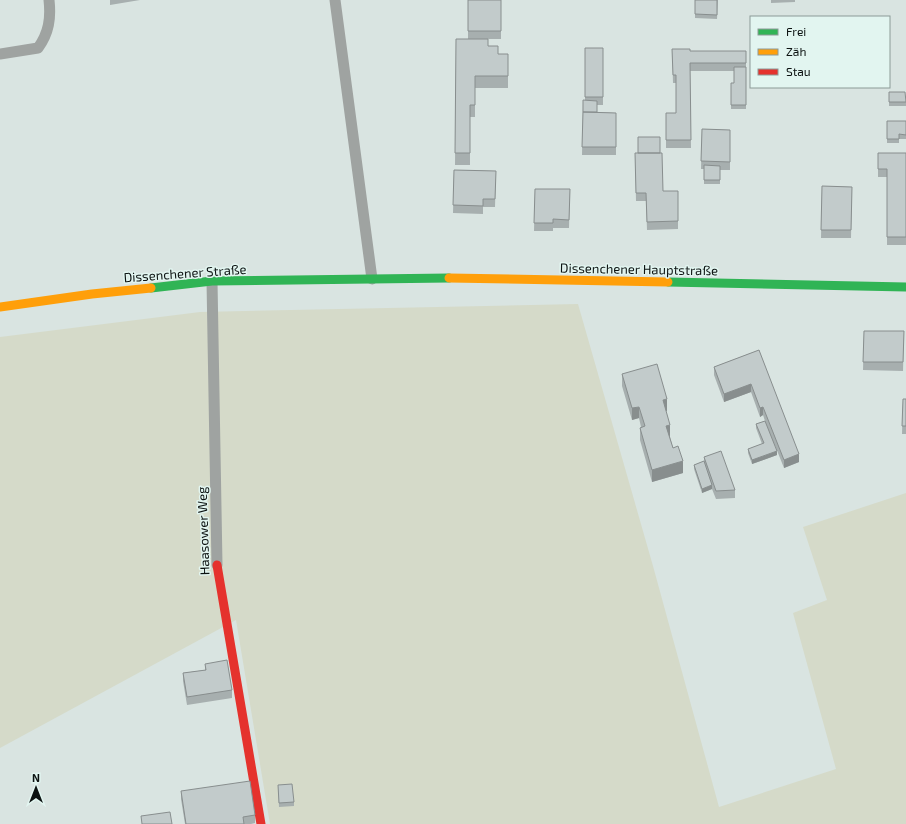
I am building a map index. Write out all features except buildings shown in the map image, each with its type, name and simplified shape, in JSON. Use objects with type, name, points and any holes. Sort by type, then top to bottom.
[{"type":"main road","name":"Dissenchener Hauptstraße","points":[[372,279],[449,278],[906,287]]},
{"type":"main road","name":"Dissenchener Straße","points":[[0,306],[212,281],[372,279]]},
{"type":"main road","name":"Haasower Weg","points":[[217,565],[261,824]]},
{"type":"lane","points":[[0,54],[38,48],[45,38],[49,24],[49,0]]},
{"type":"lane","points":[[335,0],[372,279]]},
{"type":"lane","name":"Haasower Weg","points":[[212,281],[217,565]]},
{"type":"green space","points":[[578,304],[653,566],[719,807],[836,769],[793,613],[827,600],[803,527],[906,493],[906,824],[270,824],[236,620],[0,748],[0,337],[200,312]]},
{"type":"traffic: fast","points":[[151,288],[212,281],[449,278]]},
{"type":"traffic: fast","points":[[668,282],[906,287]]},
{"type":"traffic: slow","points":[[449,278],[668,282]]},
{"type":"traffic: slow","points":[[0,307],[92,294],[151,288]]},
{"type":"traffic: jam","points":[[217,565],[261,824]]}]
